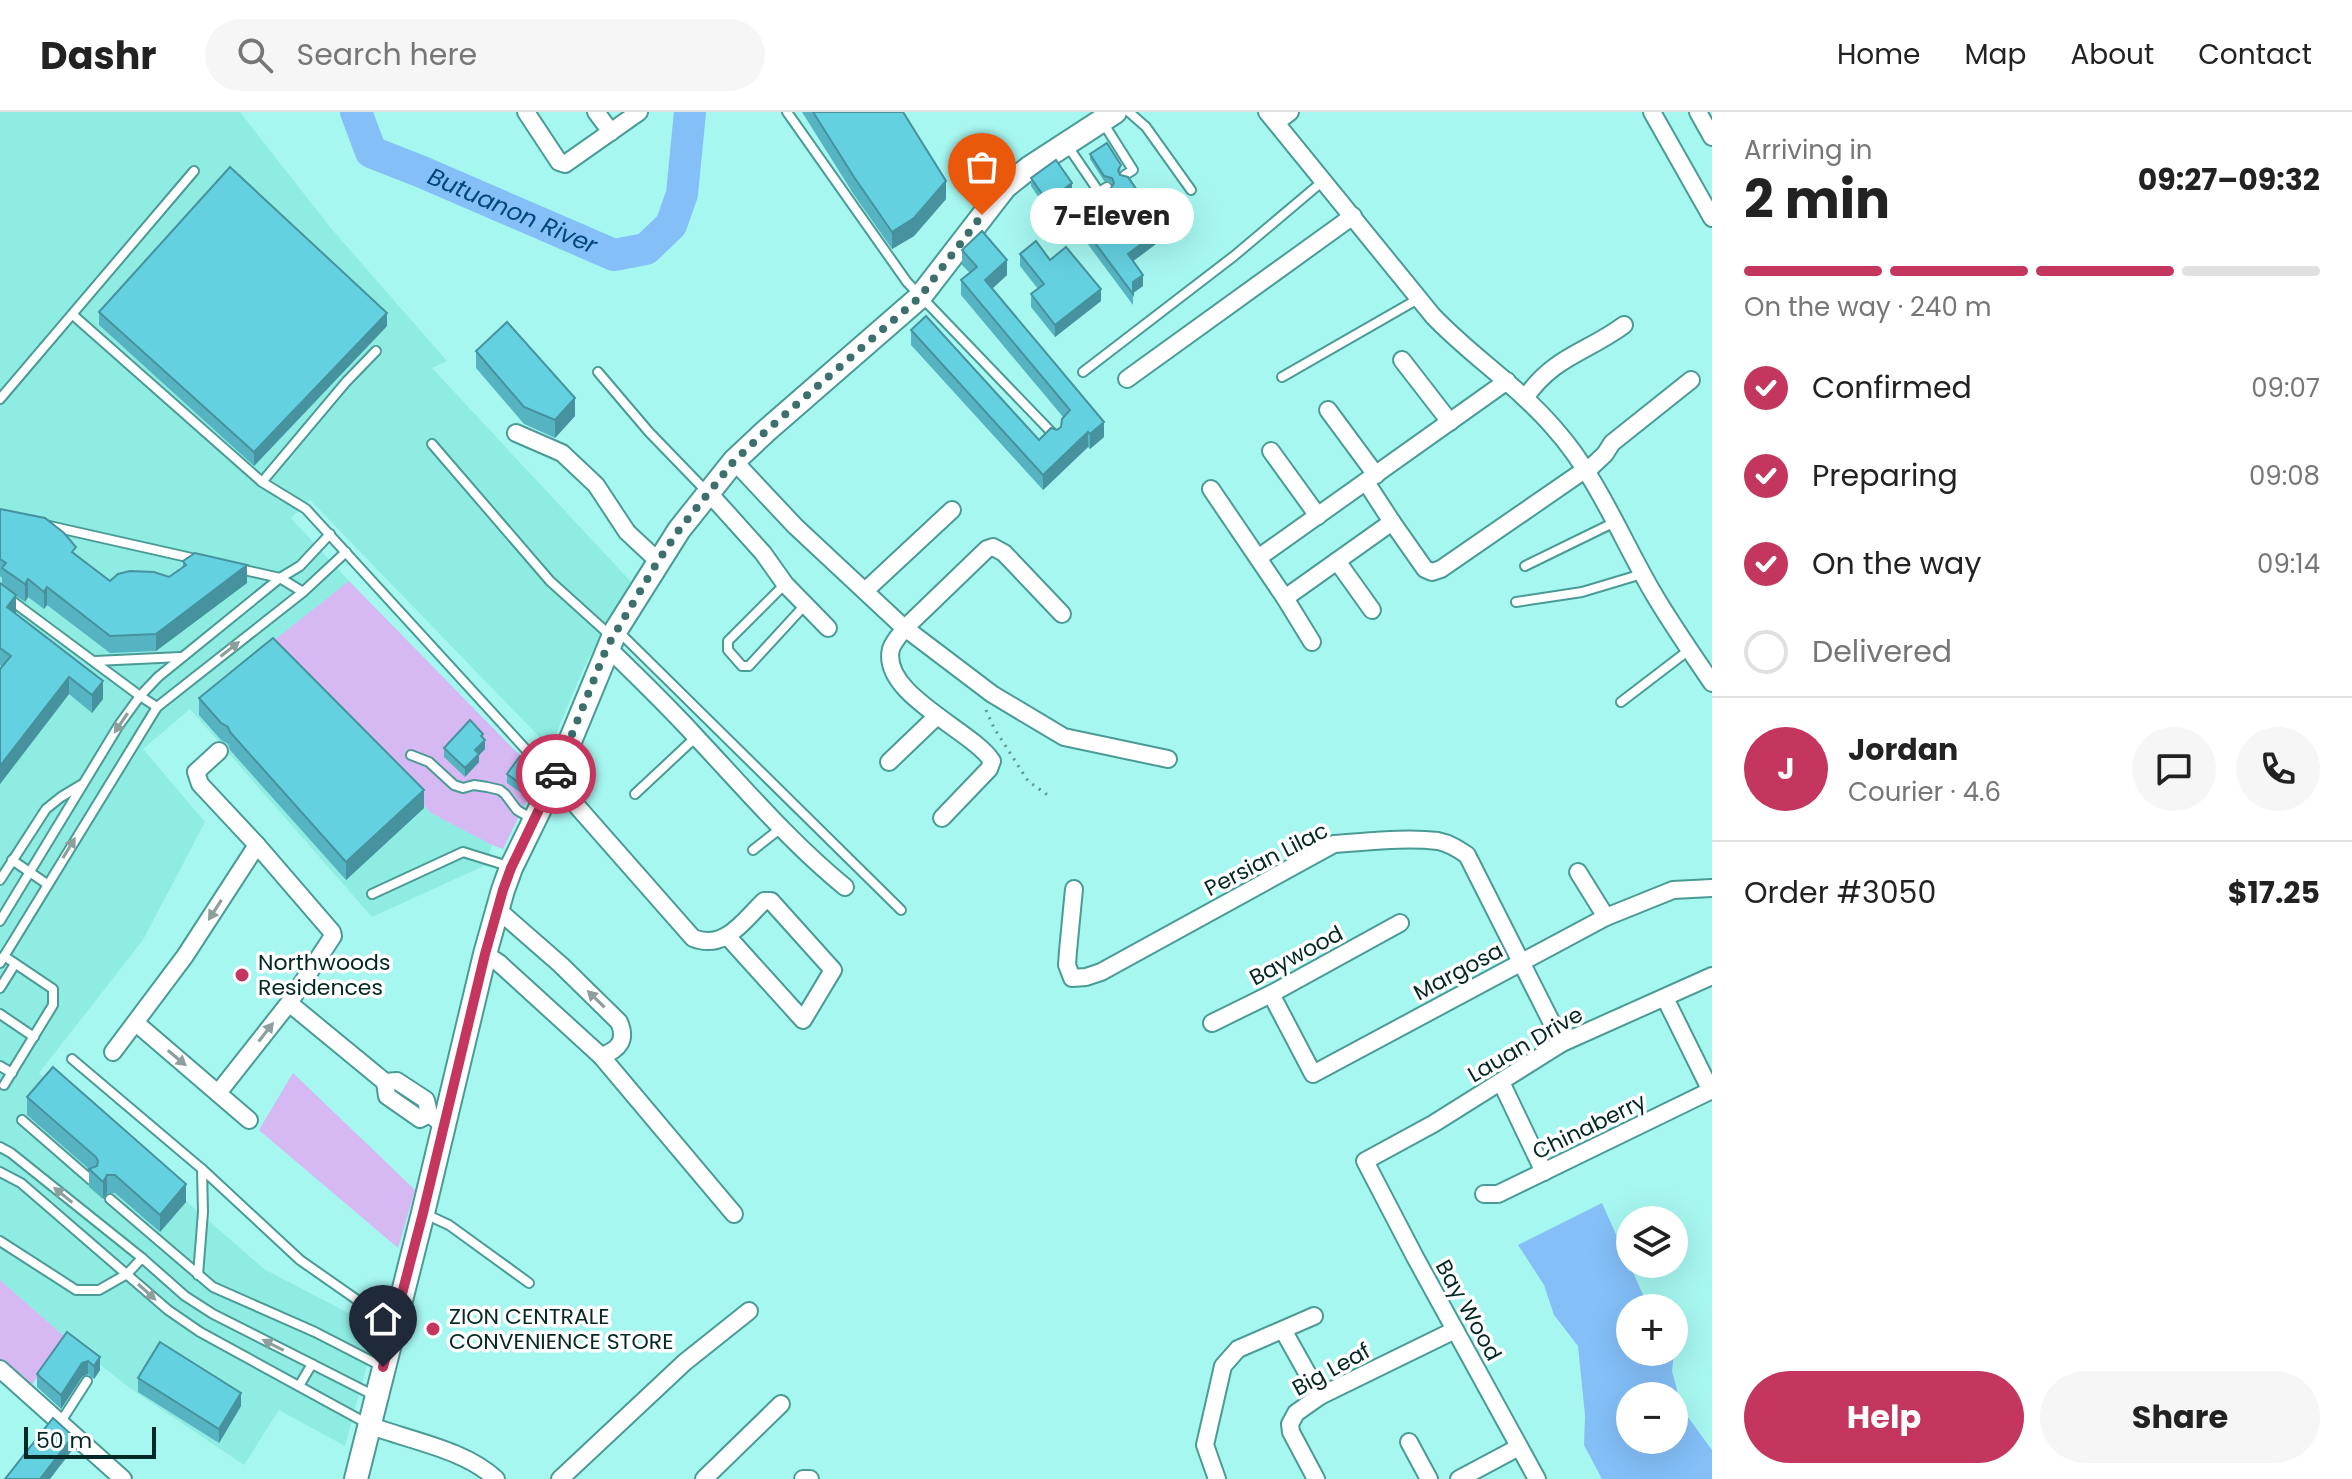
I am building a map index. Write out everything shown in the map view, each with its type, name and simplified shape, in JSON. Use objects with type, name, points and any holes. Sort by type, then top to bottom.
[{"type":"main road","points":[[356,1479],[423,1213],[437,1120],[498,910],[511,868],[554,780],[612,638],[658,561],[734,461],[920,297],[1005,187],[1109,116]]},
{"type":"street","points":[[526,112],[562,164],[569,163],[639,112]]},
{"type":"street","points":[[596,112],[611,132]]},
{"type":"street","points":[[1652,112],[1712,218]]},
{"type":"street","points":[[1698,112],[1712,137]]},
{"type":"street","points":[[1278,115],[1324,180],[1449,333],[1507,381],[1555,428],[1586,470],[1652,591],[1712,683]]},
{"type":"street","points":[[1127,379],[1353,216]]},
{"type":"street","points":[[1525,398],[1549,370],[1624,325]]},
{"type":"street","points":[[1402,360],[1450,422]]},
{"type":"street","points":[[1328,410],[1371,478],[1392,522],[1425,569],[1432,572],[1441,569],[1586,470],[1605,454],[1612,443],[1691,380]]},
{"type":"street","points":[[1258,558],[1507,381]]},
{"type":"street","points":[[516,433],[562,453],[596,485],[627,532],[658,561]]},
{"type":"street","points":[[1271,451],[1318,516]]},
{"type":"street","points":[[734,461],[795,526],[905,628],[974,682],[1064,737],[1168,759]]},
{"type":"street","points":[[1211,489],[1312,642]]},
{"type":"street","points":[[709,493],[763,553],[785,584],[828,628]]},
{"type":"street","points":[[866,590],[952,510]]},
{"type":"street","points":[[1285,598],[1392,522]]},
{"type":"street","points":[[942,818],[989,769],[992,761],[982,749],[937,716],[894,674],[891,650],[905,628],[987,549],[993,547],[1004,553],[1062,614]]},
{"type":"street","points":[[1337,561],[1372,610]]},
{"type":"street","points":[[612,638],[696,737],[781,828],[845,887]]},
{"type":"street","points":[[889,762],[937,716]]},
{"type":"street","points":[[218,1093],[289,1003],[331,940],[332,932],[197,780],[196,772],[219,751]]},
{"type":"street","points":[[554,780],[693,938],[702,942],[728,937],[769,900],[832,966],[832,976],[803,1020],[728,937]]},
{"type":"street","name":"Persian Lilac","points":[[1074,889],[1067,965],[1072,978],[1101,972],[1334,844],[1439,841],[1467,855],[1562,1043]]},
{"type":"street","points":[[113,1052],[185,956],[257,845]]},
{"type":"street","points":[[1578,872],[1606,917]]},
{"type":"street","name":"Margosa","points":[[1271,994],[1313,1074],[1606,917],[1673,890],[1712,888]]},
{"type":"street","points":[[498,910],[561,965],[619,1022],[622,1029],[619,1045],[614,1052],[601,1056]]},
{"type":"street","name":"Baywood","points":[[1212,1023],[1400,923]]},
{"type":"street","points":[[485,954],[499,963],[601,1056],[734,1214]]},
{"type":"street","name":"Lauan Drive","points":[[1365,1161],[1433,1124],[1562,1043],[1712,976]]},
{"type":"street","points":[[1665,998],[1712,1091]]},
{"type":"street","points":[[289,1003],[385,1082],[387,1096],[420,1119],[437,1120]]},
{"type":"street","points":[[136,1023],[249,1120]]},
{"type":"street","points":[[1501,1082],[1544,1172]]},
{"type":"street","name":"Chinaberry","points":[[1484,1194],[1498,1194],[1712,1091]]},
{"type":"street","name":"Bay Wood","points":[[1365,1161],[1537,1479]]},
{"type":"street","points":[[560,1479],[685,1362],[749,1311]]},
{"type":"street","points":[[1217,1479],[1205,1445],[1223,1366],[1238,1349],[1314,1316]]},
{"type":"street","points":[[1283,1330],[1320,1396]]},
{"type":"street","name":"Big Leaf","points":[[1316,1479],[1294,1438],[1290,1424],[1296,1413],[1320,1396],[1455,1330]]},
{"type":"street","points":[[0,1369],[123,1479]]},
{"type":"street","points":[[704,1479],[781,1404]]},
{"type":"street","points":[[369,1425],[469,1460],[496,1479]]},
{"type":"street","points":[[1409,1442],[1429,1479]]},
{"type":"street","points":[[1459,1479],[1519,1447]]},
{"type":"street","points":[[803,1479],[810,1479]]},
{"type":"lane","points":[[787,112],[920,297],[1056,438]]},
{"type":"lane","points":[[1129,112],[1146,127],[1191,190]]},
{"type":"lane","points":[[1109,116],[1133,170],[1125,175]]},
{"type":"lane","points":[[1067,144],[1099,192],[1107,187]]},
{"type":"lane","points":[[0,399],[194,171]]},
{"type":"lane","points":[[1083,372],[1234,256],[1324,180]]},
{"type":"lane","points":[[1282,377],[1419,298]]},
{"type":"lane","points":[[73,315],[262,482],[306,509],[554,780]]},
{"type":"lane","points":[[262,482],[376,351]]},
{"type":"lane","points":[[598,372],[649,432],[709,493]]},
{"type":"lane","points":[[432,444],[550,581],[901,910]]},
{"type":"lane","points":[[31,521],[202,561]]},
{"type":"lane","points":[[1525,566],[1615,522]]},
{"type":"lane","points":[[0,921],[119,725],[140,696],[158,677],[280,578],[300,566],[330,534]]},
{"type":"lane","points":[[4,1085],[53,1005],[53,989],[15,964],[2,960],[157,707],[303,592],[346,552]]},
{"type":"lane","points":[[233,568],[280,578],[303,592]]},
{"type":"lane","points":[[1516,602],[1582,592],[1642,574]]},
{"type":"lane","points":[[785,584],[728,641],[728,650],[742,666],[749,666],[805,605]]},
{"type":"lane","points":[[0,592],[157,707]]},
{"type":"lane","points":[[1621,702],[1689,650]]},
{"type":"lane","points":[[94,661],[183,657]]},
{"type":"lane","points":[[635,794],[696,737]]},
{"type":"lane","points":[[411,755],[429,762],[454,785],[500,790],[517,810],[535,820]]},
{"type":"lane","points":[[0,880],[46,809],[85,782]]},
{"type":"lane","points":[[753,850],[781,828]]},
{"type":"lane","points":[[372,894],[463,852],[511,868]]},
{"type":"lane","points":[[12,860],[47,884]]},
{"type":"lane","points":[[0,988],[15,964]]},
{"type":"lane","points":[[0,1014],[34,1037]]},
{"type":"lane","points":[[72,1059],[202,1169],[300,1260],[394,1325]]},
{"type":"lane","points":[[0,1066],[12,1073]]},
{"type":"lane","points":[[22,1120],[91,1180]]},
{"type":"lane","points":[[0,1147],[142,1258],[185,1296],[213,1314],[376,1396]]},
{"type":"lane","points":[[198,1275],[203,1212],[202,1169]]},
{"type":"lane","points":[[0,1172],[21,1183],[168,1310],[200,1332],[369,1425]]},
{"type":"lane","points":[[110,1199],[213,1287],[315,1332],[383,1367]]},
{"type":"lane","points":[[423,1213],[449,1225],[529,1283]]},
{"type":"lane","points":[[0,1241],[76,1290],[99,1290],[127,1274],[142,1258]]},
{"type":"lane","points":[[299,1386],[312,1364]]},
{"type":"lane","points":[[60,1423],[87,1381]]},
{"type":"path","points":[[974,682],[994,728],[1028,781],[1049,796]]},
{"type":"shaded area","points":[[0,112],[240,112],[330,227],[447,361],[432,368],[634,585],[607,622],[550,748],[310,500],[291,518],[349,581],[268,646],[431,813],[492,845],[486,865],[372,917],[190,709],[143,749],[205,822],[143,940],[39,1073],[264,1269],[377,1328],[345,1446],[279,1410],[244,1465],[131,1389],[0,1280]]},
{"type":"shaded area","points":[[349,581],[539,775],[503,849],[431,813],[267,646]]},
{"type":"shaded area","points":[[293,1073],[415,1190],[398,1248],[259,1130]]},
{"type":"shaded area","points":[[0,1280],[65,1337],[23,1398],[0,1379]]},
{"type":"water","points":[[1602,1203],[1616,1234],[1616,1278],[1636,1278],[1643,1294],[1616,1294],[1616,1366],[1673,1366],[1675,1382],[1616,1382],[1616,1454],[1688,1454],[1688,1417],[1712,1450],[1712,1479],[1602,1479],[1584,1445],[1585,1415],[1578,1346],[1554,1315],[1544,1285],[1518,1245]]},
{"type":"building","points":[[813,112],[903,112],[946,181],[914,218],[892,232]]},
{"type":"building","points":[[1107,143],[1121,165],[1118,170],[1120,175],[1128,177],[1139,193],[1121,204],[1111,188],[1114,183],[1112,178],[1104,176],[1090,154]]},
{"type":"building","points":[[1056,160],[1072,183],[1047,201],[1031,178]]},
{"type":"building","points":[[230,167],[387,313],[254,452],[99,312]]},
{"type":"building","points":[[1166,205],[1176,218],[1128,254],[1143,275],[1133,282],[1133,294],[1081,224],[1097,212],[1109,228],[1126,215],[1135,228]]},
{"type":"building","points":[[982,231],[1007,260],[985,280],[1104,422],[1090,434],[1088,432],[1043,475],[911,330],[926,316],[1039,440],[1051,428],[1057,430],[1061,427],[1062,419],[1070,410],[961,280],[977,267],[962,250]]},
{"type":"building","points":[[1036,241],[1050,260],[1066,247],[1101,289],[1055,325],[1031,294],[1044,284],[1020,254]]},
{"type":"building","points":[[507,322],[575,398],[555,420],[524,407],[476,351]]},
{"type":"building","points":[[0,509],[45,518],[76,547],[72,552],[110,581],[118,574],[130,571],[154,572],[169,577],[186,565],[183,561],[195,553],[247,565],[156,634],[110,636],[47,587],[44,592],[28,579],[25,584],[2,568],[6,563],[0,559]]},
{"type":"building","points":[[0,583],[16,595],[7,607],[103,681],[92,695],[69,677],[0,766],[0,669],[11,656],[0,648]]},
{"type":"building","points":[[273,638],[424,790],[346,862],[199,698]]},
{"type":"building","points":[[470,720],[485,740],[475,750],[479,754],[465,768],[444,748]]},
{"type":"building","points":[[520,756],[537,767],[524,786],[507,774]]},
{"type":"building","points":[[53,1067],[186,1184],[160,1215],[115,1175],[107,1175],[103,1182],[89,1169],[97,1166],[96,1157],[27,1097]]},
{"type":"building","points":[[67,1332],[100,1357],[94,1366],[88,1361],[82,1363],[61,1395],[37,1374]]},
{"type":"building","points":[[160,1342],[241,1393],[219,1429],[138,1378]]},
{"type":"building","points":[[53,1418],[73,1436],[40,1479],[5,1479]]},
{"type":"waterway","name":"Butuanon River","points":[[356,112],[371,152],[614,255],[646,249],[671,225],[682,194],[690,112]]},
{"type":"way so far","points":[[556,774],[607,647],[679,530],[734,461],[920,297],[982,215]]},
{"type":"place","name":"7-Eleven","points":[[982,215]]},
{"type":"place","name":"Northwoods Residences","points":[[242,975]]},
{"type":"place","name":"ZION CENTRALE CONVENIENCE STORE","points":[[433,1329]]},
{"type":"route","points":[[383,1367],[503,890],[556,774]]}]
